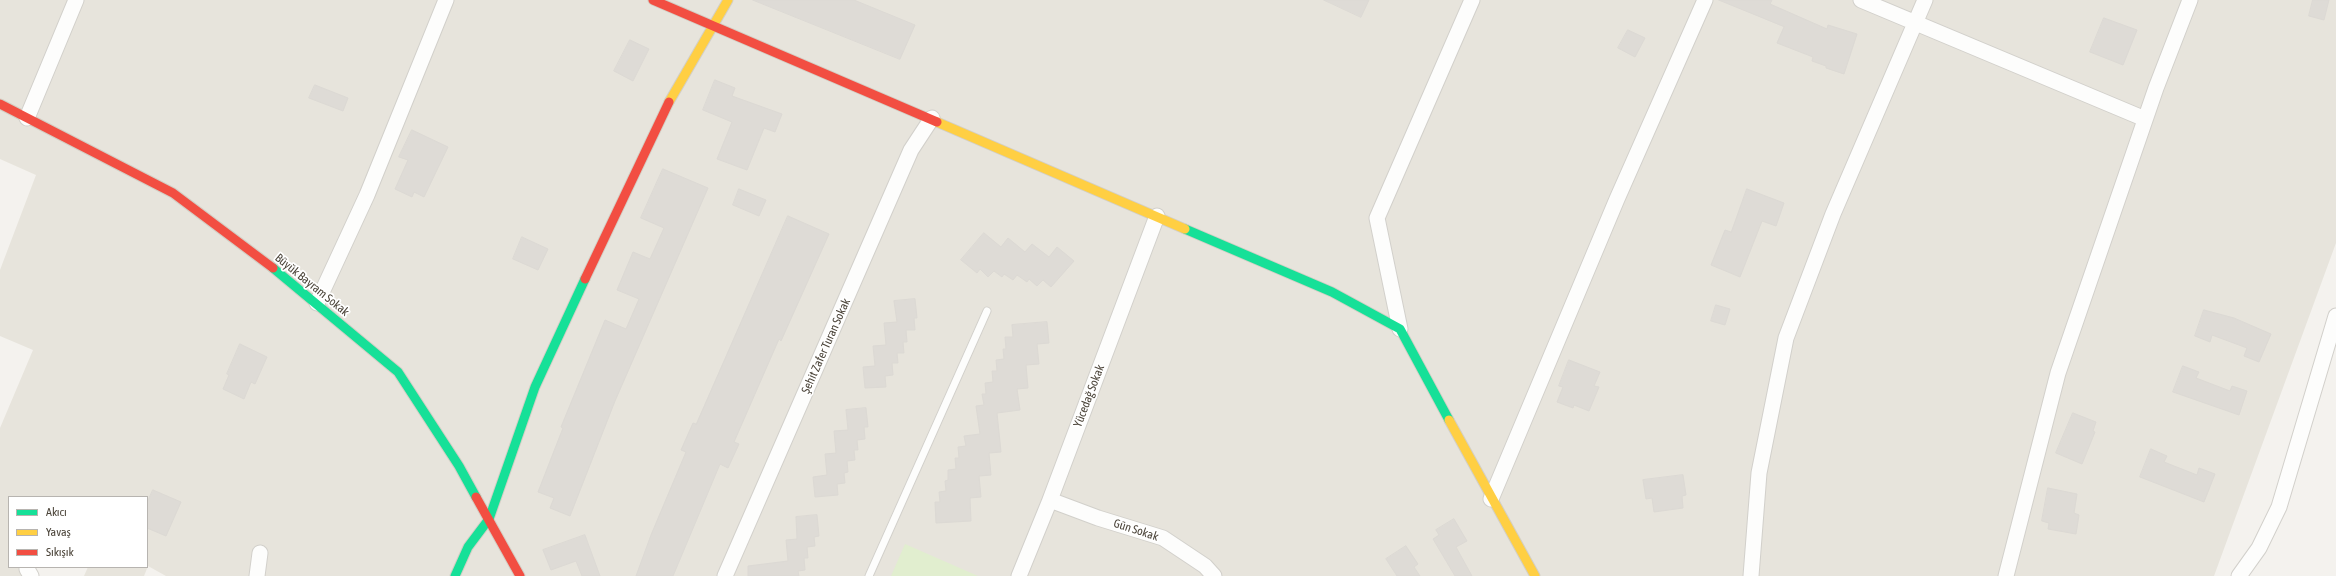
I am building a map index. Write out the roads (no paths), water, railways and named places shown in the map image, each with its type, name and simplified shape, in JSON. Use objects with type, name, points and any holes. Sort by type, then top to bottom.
[{"type":"street","points":[[27,118],[76,0]]},
{"type":"street","points":[[317,303],[367,195],[446,0]]},
{"type":"street","points":[[653,0],[932,118],[1332,292],[1400,329]]},
{"type":"street","points":[[455,576],[468,547],[489,519],[535,387],[663,112],[728,0]]},
{"type":"street","points":[[1472,0],[1378,218],[1400,329],[1491,499],[1536,576]]},
{"type":"street","points":[[1491,499],[1617,199],[1705,0]]},
{"type":"street","points":[[1861,0],[2145,119]]},
{"type":"street","points":[[1751,576],[1759,472],[1786,338],[1833,214],[1925,0]]},
{"type":"street","points":[[2006,576],[2058,372],[2145,119],[2190,0]]},
{"type":"street","name":"Büyük Bayram Sokak","points":[[0,104],[173,193],[317,303],[398,372],[458,466],[520,576]]},
{"type":"street","name":"Şehit Zafer Turan Sokak","points":[[725,576],[911,150],[932,118]]},
{"type":"street","name":"Yücedağ Sokak","points":[[1019,576],[1050,500],[1158,216]]},
{"type":"street","points":[[2239,576],[2259,548],[2279,507],[2336,316]]},
{"type":"street","name":"Gün Sokak","points":[[1050,500],[1098,518],[1163,538],[1205,566],[1214,576]]},
{"type":"street","points":[[257,576],[260,553]]},
{"type":"lane","points":[[869,576],[988,311]]}]
